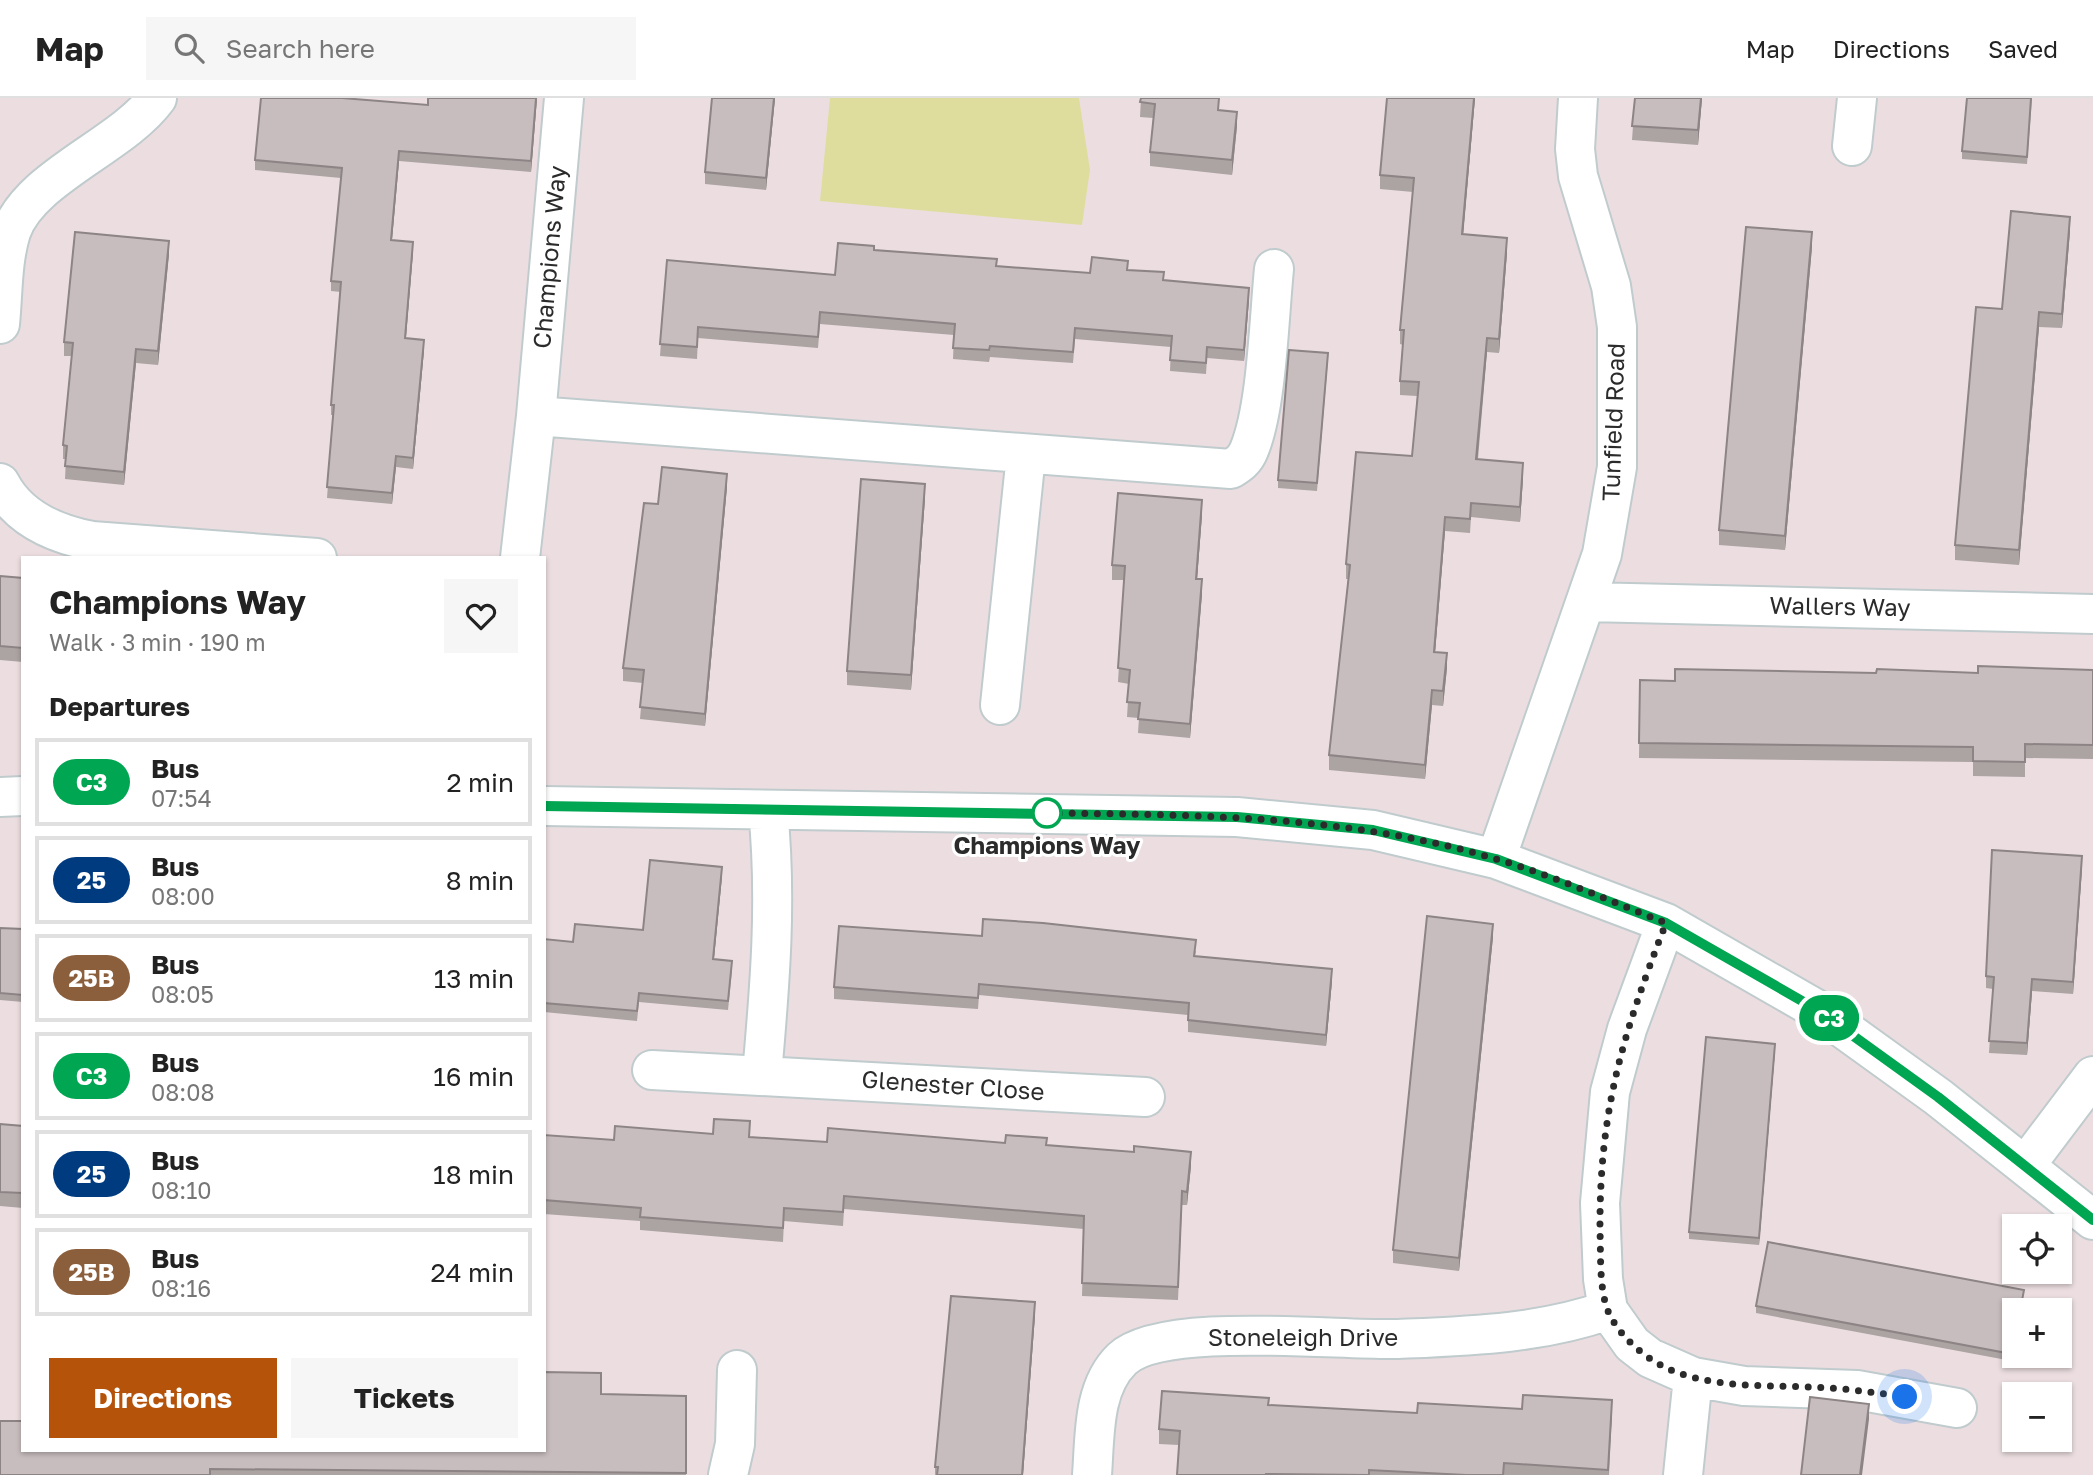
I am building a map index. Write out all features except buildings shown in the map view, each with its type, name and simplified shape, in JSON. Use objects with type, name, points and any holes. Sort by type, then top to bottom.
[{"type":"street","points":[[0,324],[8,251],[20,214],[37,195],[128,129],[157,98]]},
{"type":"street","name":"Champions Way","points":[[520,556],[536,416],[564,98]]},
{"type":"street","name":"Tunfield Road","points":[[1496,859],[1587,602],[1607,535],[1615,478],[1619,366],[1611,286],[1578,176],[1575,149],[1578,98]]},
{"type":"street","points":[[1852,146],[1857,98]]},
{"type":"street","points":[[536,416],[1230,469],[1242,463],[1249,450],[1258,413],[1274,269]]},
{"type":"street","points":[[1000,705],[1026,455]]},
{"type":"street","points":[[0,482],[14,503],[27,515],[65,536],[92,541],[291,556]]},
{"type":"street","name":"Wallers Way","points":[[1587,602],[2093,614]]},
{"type":"street","points":[[0,797],[21,796]]},
{"type":"street","points":[[546,806],[1237,817],[1373,830],[1496,859],[1666,923],[1816,1009],[1938,1097],[2093,1220]]},
{"type":"street","points":[[762,1074],[774,947],[768,810]]},
{"type":"street","points":[[1666,923],[1627,1028],[1610,1092],[1600,1203],[1603,1279],[1608,1310],[1632,1344],[1670,1370],[1693,1377],[1744,1386],[1857,1390],[1957,1408]]},
{"type":"street","name":"Glenester Close","points":[[652,1070],[1145,1097]]},
{"type":"street","points":[[2025,1166],[2093,1076]]},
{"type":"street","name":"Stoneleigh Drive","points":[[1092,1475],[1097,1412],[1109,1376],[1121,1360],[1135,1349],[1154,1342],[1193,1337],[1397,1339],[1519,1332],[1573,1323],[1608,1310]]},
{"type":"street","points":[[728,1475],[735,1444],[737,1370]]},
{"type":"street","points":[[1683,1475],[1693,1377]]},
{"type":"shaded area","points":[[830,98],[1079,98],[1090,170],[1082,225],[820,201]]},
{"type":"bus line","name":"C3","points":[[546,806],[1183,814],[1237,817],[1373,830],[1496,859],[1666,923],[1816,1009],[1938,1097],[2093,1220]]},
{"type":"place","name":"Champions Way","points":[[1047,813]]},
{"type":"route","points":[[1047,813],[1183,814],[1373,830],[1496,859],[1666,923],[1627,1028],[1610,1092],[1603,1145],[1600,1203],[1603,1279],[1608,1310],[1632,1344],[1670,1370],[1693,1377],[1744,1386],[1857,1390],[1905,1397]]}]
